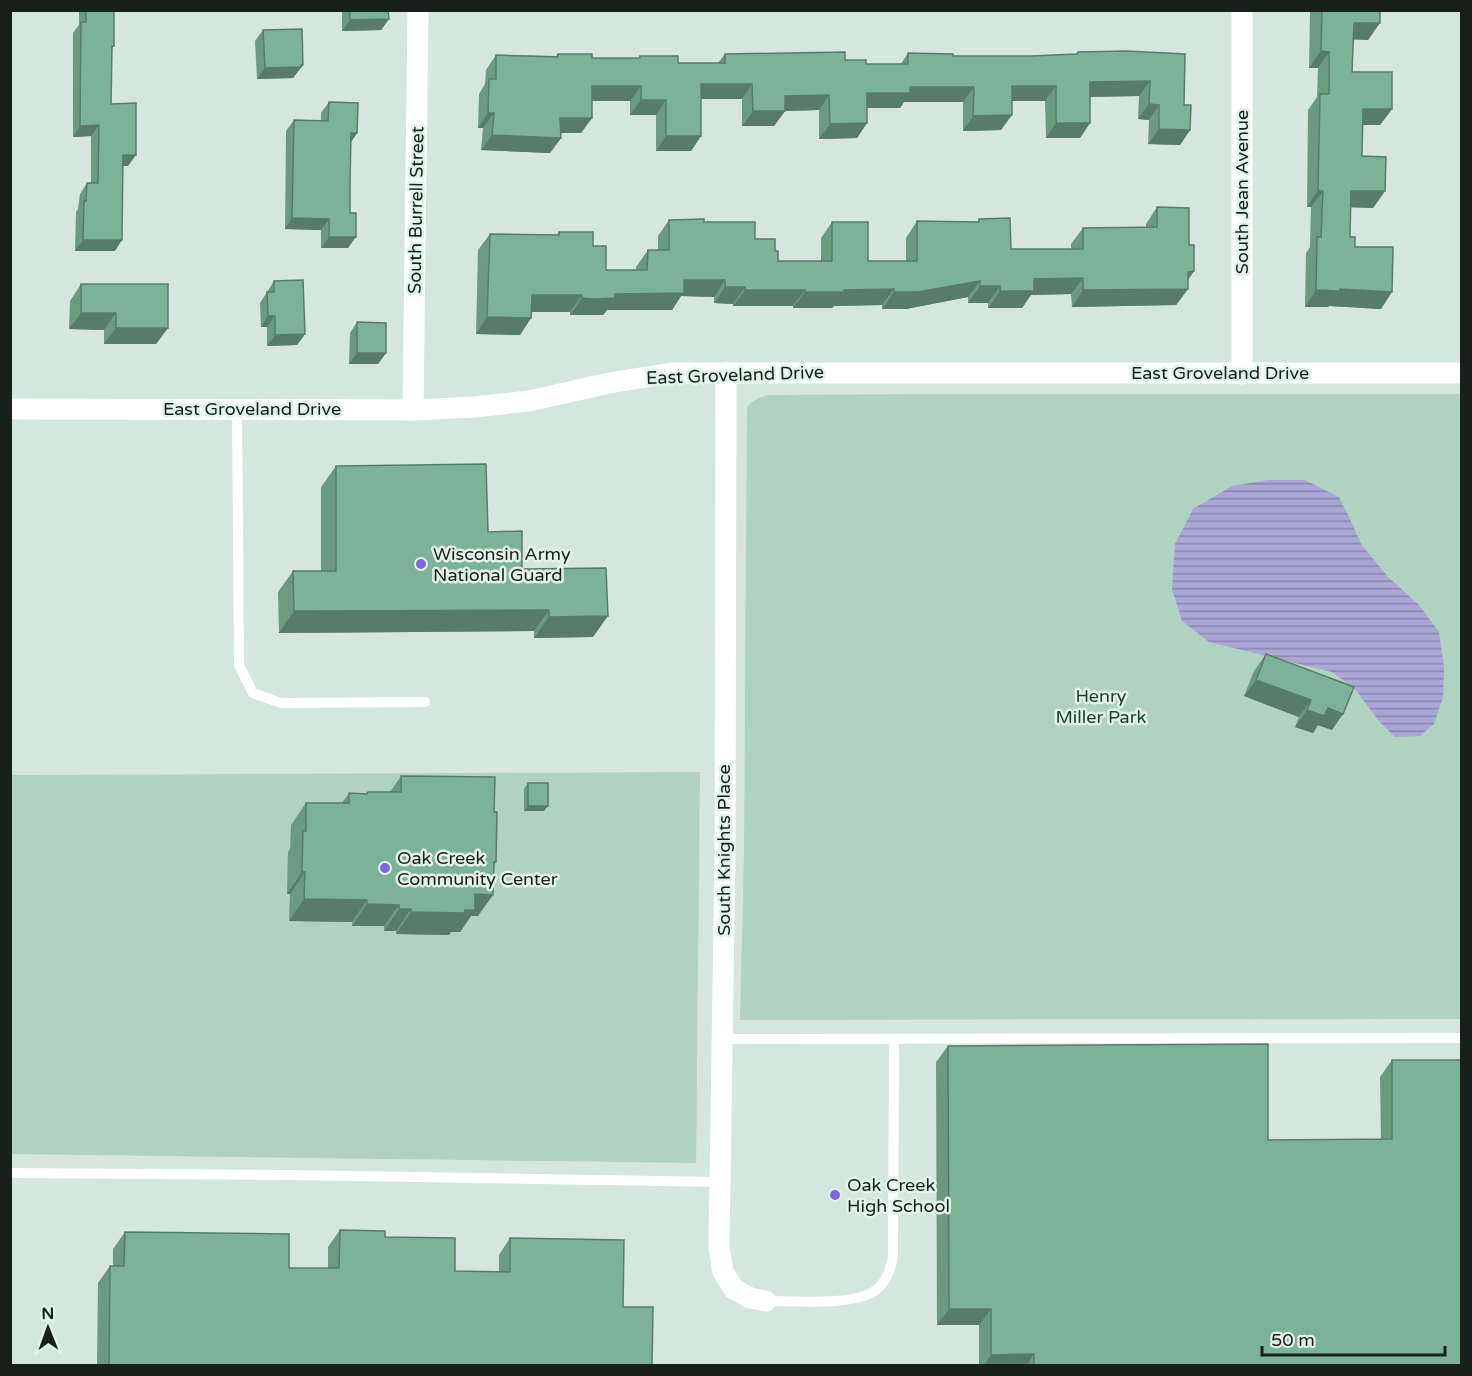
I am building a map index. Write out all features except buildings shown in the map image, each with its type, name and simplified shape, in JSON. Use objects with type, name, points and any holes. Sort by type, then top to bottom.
[{"type":"street","name":"South Burrell Street","points":[[413,410],[418,10]]},
{"type":"street","name":"South Jean Avenue","points":[[1242,10],[1242,374]]},
{"type":"street","name":"South Knights Place","points":[[726,372],[725,855],[719,1247],[723,1272],[734,1289],[750,1298],[766,1301]]},
{"type":"street","name":"East Groveland Drive","points":[[10,409],[413,410],[474,407],[529,401],[609,383],[671,373],[1461,373]]},
{"type":"lane","points":[[237,409],[239,665],[253,693],[281,703],[425,702]]},
{"type":"lane","points":[[722,1039],[1461,1038]]},
{"type":"lane","points":[[766,1301],[861,1298],[876,1291],[887,1277],[893,1257],[894,1039]]},
{"type":"lane","points":[[10,1173],[720,1182]]},
{"type":"green space","name":"Henry Miller Park","points":[[1461,394],[1461,1019],[740,1020],[744,854],[747,407],[757,399],[769,395]]},
{"type":"green space","points":[[700,772],[696,1163],[11,1154],[11,775]]},
{"type":"shaded area","points":[[1268,480],[1305,480],[1339,497],[1361,544],[1388,577],[1419,605],[1439,632],[1444,668],[1443,697],[1434,724],[1420,736],[1395,737],[1378,720],[1355,689],[1332,672],[1209,642],[1182,621],[1172,589],[1175,544],[1193,509],[1232,486]]},
{"type":"place","name":"Wisconsin Army National Guard","points":[[421,564]]},
{"type":"place","name":"Oak Creek Community Center","points":[[385,868]]},
{"type":"place","name":"Oak Creek High School","points":[[835,1195]]}]
